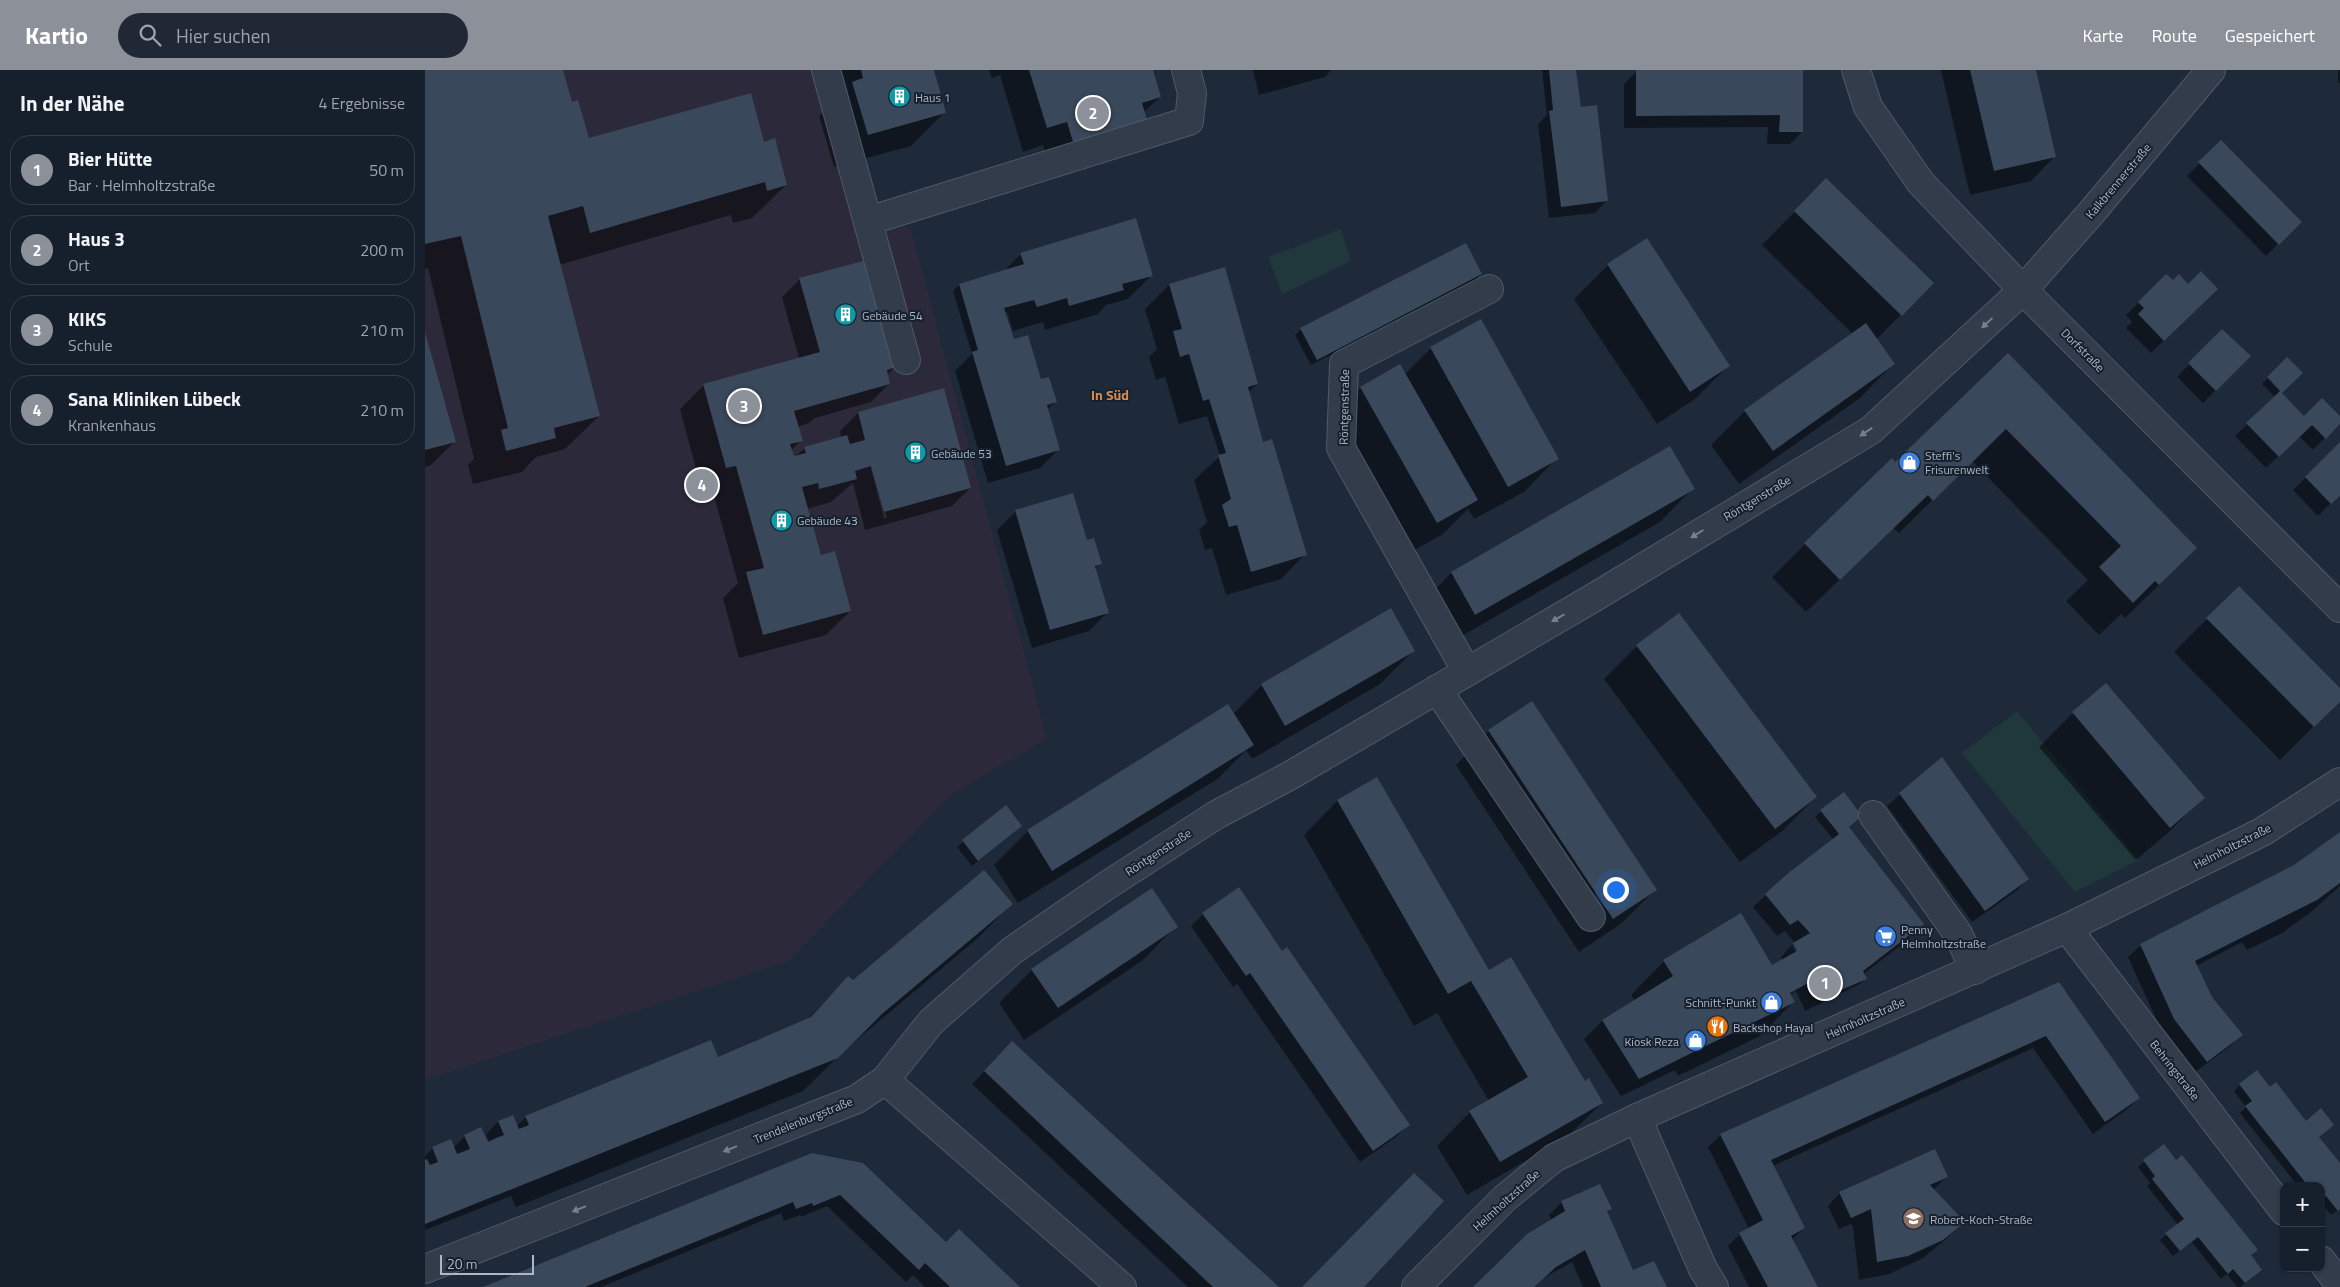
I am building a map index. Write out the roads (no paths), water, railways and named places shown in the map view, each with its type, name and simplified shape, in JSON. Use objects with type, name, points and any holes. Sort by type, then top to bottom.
[{"type":"street","points":[[826,70],[906,360]]},
{"type":"street","points":[[868,221],[1189,121],[1192,93],[1186,70]]},
{"type":"street","name":"Dorfstraße","points":[[1856,70],[1868,107],[1921,183],[2023,290],[2340,608]]},
{"type":"street","name":"Kalkbrennerstraße","points":[[2023,290],[2091,213],[2211,70]]},
{"type":"street","name":"Röntgenstraße","points":[[1467,672],[1341,448],[1344,364],[1489,289]]},
{"type":"street","name":"Röntgenstraße","points":[[885,1080],[931,1022],[1013,950],[1216,815],[1291,775],[1467,672],[1871,430],[2023,290]]},
{"type":"street","points":[[1437,689],[1591,917]]},
{"type":"street","name":"Helmholtzstraße","points":[[1416,1287],[1505,1198],[1554,1158],[1637,1118],[2067,928],[2262,832],[2340,782]]},
{"type":"street","points":[[1873,815],[1959,934],[1975,970]]},
{"type":"street","name":"Behringstraße","points":[[2067,928],[2280,1206]]},
{"type":"street","points":[[885,1080],[1122,1287]]},
{"type":"street","name":"Trendelenburgstraße","points":[[425,1269],[857,1099],[885,1080]]},
{"type":"street","points":[[1637,1118],[1703,1268],[1714,1287]]},
{"type":"street","points":[[2325,1265],[2340,1284]]},
{"type":"place","name":"Haus 1","points":[[899,97]]},
{"type":"place","name":"Haus 3","points":[[1093,113]]},
{"type":"place","name":"Gebäude 54","points":[[846,315]]},
{"type":"place","name":"KIKS","points":[[744,406]]},
{"type":"place","name":"Gebäude 53","points":[[915,453]]},
{"type":"place","name":"Steffi's Frisurenwelt","points":[[1909,462]]},
{"type":"place","name":"Sana Kliniken Lübeck","points":[[702,485]]},
{"type":"place","name":"Gebäude 43","points":[[781,520]]},
{"type":"place","name":"Penny Helmholtzstraße","points":[[1885,936]]},
{"type":"place","name":"Bier Hütte","points":[[1825,983]]},
{"type":"place","name":"Schnitt-Punkt","points":[[1772,1002]]},
{"type":"place","name":"Backshop Hayal","points":[[1717,1027]]},
{"type":"place","name":"Kiosk Reza","points":[[1695,1041]]},
{"type":"place","name":"Robert-Koch-Straße","points":[[1914,1219]]},
{"type":"district","name":"In Süd","points":[[1110,394]]}]
